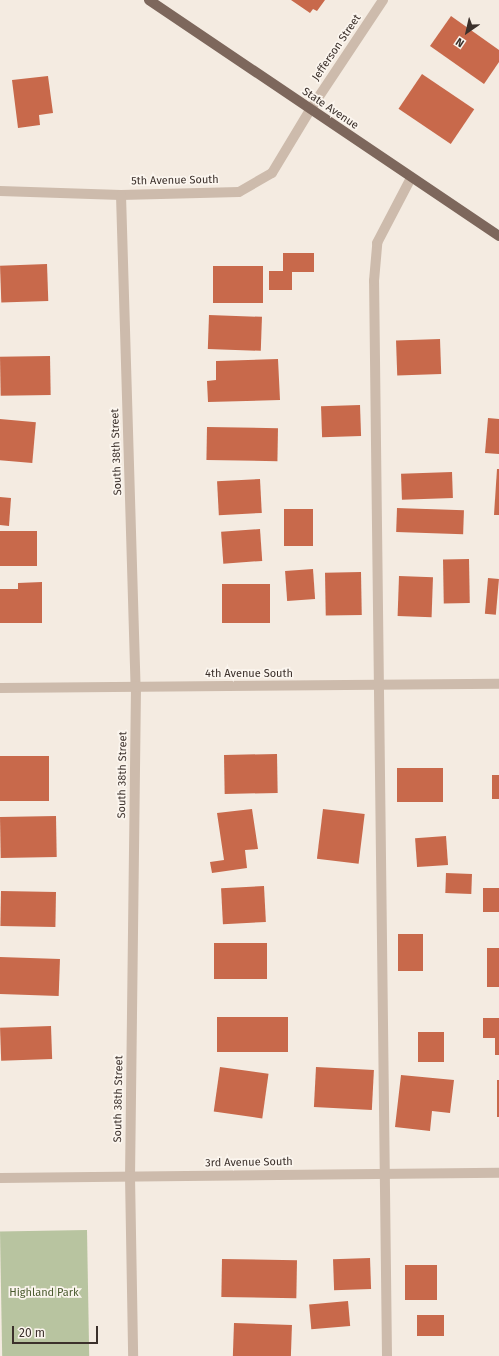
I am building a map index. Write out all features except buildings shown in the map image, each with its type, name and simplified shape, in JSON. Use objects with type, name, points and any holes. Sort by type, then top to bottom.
[{"type":"main road","name":"State Avenue","points":[[149,0],[411,178],[499,235]]},
{"type":"street","name":"Jefferson Street","points":[[310,110],[383,0]]},
{"type":"street","name":"5th Avenue South","points":[[0,191],[121,195],[239,192],[272,173],[310,110]]},
{"type":"street","points":[[387,1356],[386,1174],[374,281],[377,243],[411,178]]},
{"type":"street","name":"South 38th Street","points":[[121,195],[136,687],[130,1176],[133,1356]]},
{"type":"street","name":"4th Avenue South","points":[[0,688],[499,684]]},
{"type":"street","name":"3rd Avenue South","points":[[0,1178],[499,1173]]},
{"type":"green space","name":"Highland Park","points":[[87,1230],[89,1356],[2,1356],[0,1232]]}]
